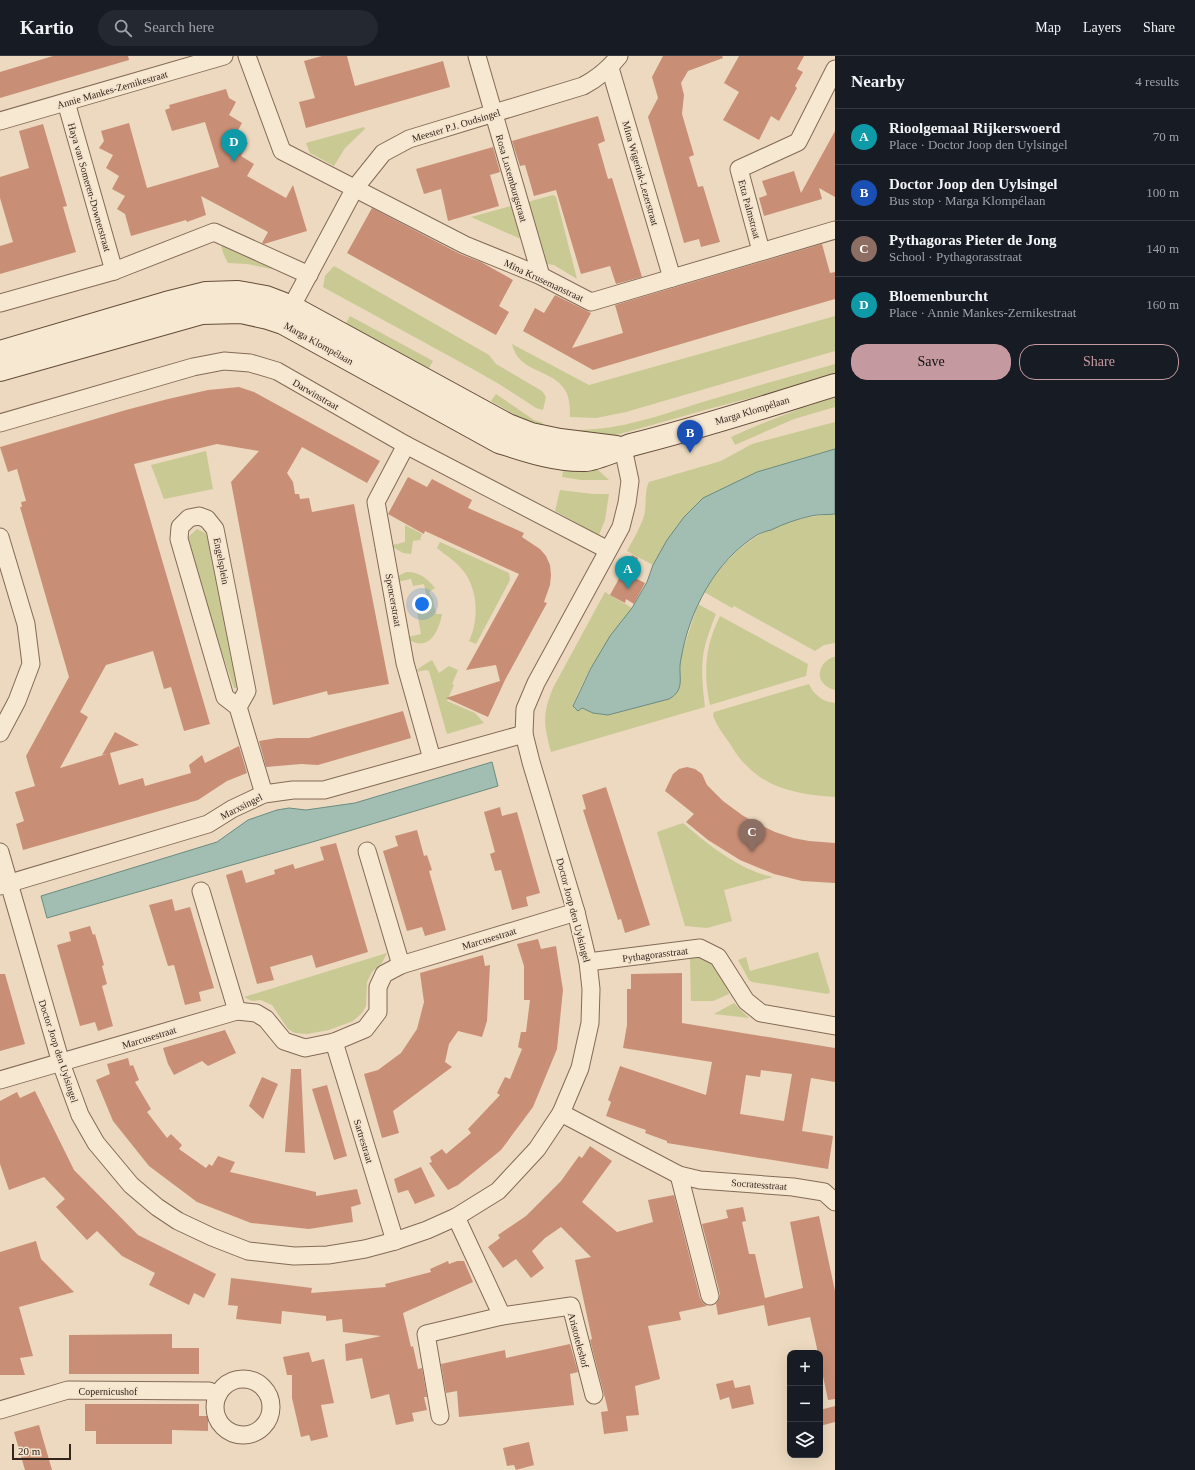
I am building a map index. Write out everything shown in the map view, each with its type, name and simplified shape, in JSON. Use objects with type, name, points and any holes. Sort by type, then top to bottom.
[{"type":"street","name":"Annie Mankes-Zernikestraat","points":[[0,121],[224,56]]},
{"type":"street","points":[[247,56],[282,150],[355,188]]},
{"type":"street","name":"Rosa Luxemburgstraat","points":[[477,56],[541,276]]},
{"type":"street","name":"Etta Palmstraat","points":[[761,252],[739,169],[798,142],[835,68],[832,56]]},
{"type":"street","name":"Meester P.J. Oudsingel","points":[[288,315],[355,188],[383,153],[410,139],[584,86],[593,81],[614,62]]},
{"type":"street","name":"Mina Wigerink-Lezerstraat","points":[[614,62],[672,278]]},
{"type":"street","name":"Haya van Someren-Downerstraat","points":[[66,102],[114,271]]},
{"type":"street","name":"Mina Krusemanstraat","points":[[355,188],[465,245],[541,276],[591,302],[835,230]]},
{"type":"street","points":[[0,303],[114,271],[214,232],[308,275]]},
{"type":"street","name":"Marga Klompélaan","points":[[0,352],[166,303],[206,293],[238,292],[266,297],[288,315],[499,442],[529,452],[586,460],[835,385]]},
{"type":"street","name":"Marga Klompélaan","points":[[0,370],[202,313],[240,312],[268,318],[288,315]]},
{"type":"street","name":"Darwinstraat","points":[[0,423],[193,367],[224,361],[250,363],[277,371],[406,445],[608,550]]},
{"type":"street","name":"Spencerstraat","points":[[406,445],[376,502],[405,663],[432,759]]},
{"type":"street","name":"Doctor Joop den Uylsingel","points":[[0,852],[4,884],[61,1063],[80,1116],[96,1143],[131,1185],[178,1221],[212,1237],[248,1250],[294,1256],[328,1255],[365,1249],[428,1230],[456,1217],[498,1191],[537,1149],[561,1113],[580,1068],[590,1023],[591,989],[588,962],[576,912],[524,734],[525,709],[536,683],[621,527],[627,503],[630,481],[623,448]]},
{"type":"street","name":"Engelsplein","points":[[238,707],[246,691],[215,529],[207,519],[199,516],[189,518],[180,527],[180,539],[225,697],[238,707],[264,794]]},
{"type":"street","points":[[0,537],[26,624],[31,664],[18,701],[0,733]]},
{"type":"street","name":"Marxsingel","points":[[4,884],[208,824],[232,809],[264,794],[293,790],[324,790],[524,734]]},
{"type":"street","points":[[367,851],[402,965]]},
{"type":"street","points":[[201,891],[237,1011]]},
{"type":"street","name":"Marcusestraat","points":[[0,1080],[237,1011],[256,1013],[266,1019],[284,1041],[306,1048],[334,1042],[365,1029],[378,1012],[378,987],[384,974],[402,965],[576,912]]},
{"type":"street","name":"Pythagorasstraat","points":[[588,962],[700,948],[718,957],[746,1001],[762,1013],[835,1026]]},
{"type":"street","name":"Sartrestraat","points":[[334,1042],[395,1241]]},
{"type":"street","name":"Socratesstraat","points":[[561,1113],[679,1175],[700,1180],[793,1187],[824,1192],[835,1202]]},
{"type":"street","points":[[679,1175],[710,1296]]},
{"type":"street","points":[[456,1217],[502,1316]]},
{"type":"street","name":"Aristoteleshof","points":[[440,1416],[426,1334],[502,1316],[571,1306],[594,1395]]},
{"type":"street","name":"Copernicushof","points":[[0,1410],[68,1390],[209,1391],[218,1396]]},
{"type":"green space","points":[[364,127],[365,129],[345,148],[334,166],[310,153],[306,143]]},
{"type":"green space","points":[[553,195],[556,197],[577,279],[554,265],[541,263],[524,203]]},
{"type":"green space","points":[[511,206],[521,239],[471,217]]},
{"type":"green space","points":[[219,236],[282,271],[247,264],[228,263],[223,253]]},
{"type":"green space","points":[[334,266],[489,355],[496,364],[542,391],[546,397],[543,410],[536,408],[471,368],[323,287],[325,276]]},
{"type":"green space","points":[[350,316],[433,361],[429,368],[381,351],[343,329]]},
{"type":"green space","points":[[835,316],[835,351],[626,412],[596,418],[570,417],[569,400],[565,390],[552,378],[521,361],[512,344],[589,385]]},
{"type":"green space","points":[[835,364],[835,376],[620,434],[602,438],[569,437],[571,430],[606,428],[656,417],[738,391]]},
{"type":"green space","points":[[496,394],[534,420],[543,423],[541,430],[491,401]]},
{"type":"green space","points":[[835,397],[835,407],[794,419],[735,445],[731,437],[808,406]]},
{"type":"green space","points":[[835,422],[835,449],[757,472],[667,540],[653,565],[627,551],[644,516],[647,486],[649,482],[721,461],[752,444]]},
{"type":"green space","points":[[206,451],[213,489],[164,499],[151,465]]},
{"type":"green space","points":[[564,465],[596,468],[609,480],[581,480],[562,477]]},
{"type":"green space","points":[[560,490],[593,494],[609,494],[605,520],[599,535],[555,511]]},
{"type":"green space","points":[[835,514],[835,643],[824,645],[815,651],[734,606],[732,608],[704,592],[730,558],[744,545],[759,535],[775,527],[793,521]]},
{"type":"green space","points":[[405,525],[422,534],[420,540],[413,541],[411,554],[403,553],[393,547],[393,545],[405,542]]},
{"type":"green space","points":[[197,529],[205,533],[211,543],[240,688],[234,688],[186,539]]},
{"type":"green space","points":[[440,542],[509,573],[510,580],[476,644],[469,641],[476,616],[473,589],[462,569],[437,548]]},
{"type":"green space","points":[[406,572],[419,574],[435,588],[429,592],[433,599],[436,614],[442,614],[436,632],[432,638],[423,643],[416,643],[409,640],[408,637],[421,634],[415,601],[427,599],[424,584],[413,586],[411,579],[397,582],[396,579]]},
{"type":"green space","points":[[605,592],[632,608],[599,655],[585,679],[573,705],[593,713],[608,715],[669,699],[673,696],[680,685],[680,659],[698,604],[716,614],[707,640],[702,662],[705,707],[551,752],[545,720],[549,697]]},
{"type":"green space","points":[[720,616],[808,664],[806,676],[710,705],[706,682],[708,649]]},
{"type":"green space","points":[[835,657],[835,690],[824,684],[820,675],[820,670],[823,665]]},
{"type":"green space","points":[[432,660],[439,673],[449,666],[458,670],[452,684],[454,685],[447,701],[475,713],[484,723],[447,734],[429,671],[426,670],[416,672],[419,668]]},
{"type":"green space","points":[[809,684],[819,697],[835,703],[835,797],[799,793],[766,781],[744,764],[718,726],[713,715],[714,712]]},
{"type":"green space","points":[[683,823],[725,856],[749,869],[773,877],[724,890],[732,921],[707,928],[685,926],[657,832]]},
{"type":"green space","points":[[818,952],[830,992],[828,994],[752,982],[749,980],[738,960],[746,957],[750,971]]},
{"type":"green space","points":[[387,953],[382,963],[372,972],[367,982],[366,1006],[362,1013],[353,1021],[329,1030],[307,1034],[295,1033],[288,1029],[272,1005],[261,1000],[252,1001],[244,997]]},
{"type":"green space","points":[[690,956],[705,960],[716,968],[727,987],[729,994],[713,1001],[691,1001]]},
{"type":"green space","points":[[734,1003],[749,1018],[714,1014]]},
{"type":"shaded area","points":[[835,449],[835,514],[806,517],[757,535],[742,546],[729,559],[706,589],[690,623],[680,665],[680,686],[675,695],[669,699],[608,715],[593,713],[582,708],[578,711],[573,706],[591,668],[610,636],[632,608],[647,582],[653,565],[667,540],[684,517],[703,498],[757,472]]},
{"type":"shaded area","points":[[492,762],[498,786],[309,843],[47,918],[41,896],[217,842],[248,820],[277,810],[289,808],[306,810],[355,803]]},
{"type":"building","points":[[53,56],[128,56],[129,60],[0,98],[0,72]]},
{"type":"building","points":[[322,56],[347,56],[355,86],[443,61],[450,87],[306,128],[299,102],[315,98],[304,61]]},
{"type":"building","points":[[663,56],[722,56],[723,58],[688,71],[681,83],[684,95],[682,114],[694,155],[689,157],[698,187],[703,186],[720,242],[701,247],[699,239],[684,243],[648,117],[658,98],[652,77]]},
{"type":"building","points":[[739,56],[804,56],[797,69],[803,72],[795,86],[797,88],[779,121],[771,116],[759,140],[723,120],[739,92],[724,83]]},
{"type":"building","points":[[226,89],[229,98],[236,102],[229,115],[242,123],[235,136],[248,143],[241,156],[254,164],[247,176],[286,198],[293,185],[307,231],[264,244],[262,243],[268,232],[201,196],[206,215],[187,222],[186,220],[131,236],[125,214],[117,209],[125,196],[112,189],[119,176],[106,168],[113,155],[99,148],[104,141],[101,131],[129,123],[147,188],[219,167],[205,122],[172,131],[165,110],[170,108],[169,105]]},
{"type":"building","points":[[598,116],[605,141],[598,144],[608,179],[612,178],[642,277],[616,284],[610,266],[581,274],[556,190],[534,196],[525,165],[520,166],[512,141]]},
{"type":"building","points":[[43,124],[67,206],[63,207],[76,252],[0,274],[0,246],[13,242],[0,198],[0,177],[29,168],[19,131]]},
{"type":"building","points":[[835,131],[835,197],[819,188],[822,199],[764,216],[759,198],[767,195],[762,181],[794,171],[801,193]]},
{"type":"building","points":[[493,147],[500,172],[490,175],[499,206],[448,221],[441,189],[424,194],[416,169]]},
{"type":"building","points":[[372,208],[460,254],[481,262],[513,280],[499,306],[509,312],[496,335],[347,253]]},
{"type":"building","points":[[822,244],[830,273],[835,272],[835,299],[593,370],[523,331],[535,308],[544,313],[555,295],[591,313],[572,348],[623,333],[615,305]]},
{"type":"building","points":[[239,387],[254,392],[380,461],[367,483],[302,447],[287,473],[293,482],[295,494],[299,494],[300,499],[309,498],[312,512],[354,504],[389,684],[328,695],[327,691],[273,705],[231,482],[259,451],[217,444],[134,464],[210,724],[184,731],[171,687],[164,689],[153,651],[106,665],[80,712],[88,717],[60,768],[107,754],[102,755],[115,732],[139,745],[110,753],[119,785],[143,778],[145,786],[191,773],[189,765],[202,755],[205,763],[239,746],[247,773],[227,781],[198,800],[23,850],[16,824],[24,821],[15,792],[35,786],[26,756],[69,677],[20,507],[22,507],[21,502],[26,501],[17,469],[8,472],[0,447],[168,399],[208,390]]},
{"type":"building","points":[[408,477],[427,487],[432,479],[472,500],[468,508],[524,533],[522,537],[540,549],[546,556],[550,565],[550,585],[544,602],[547,603],[505,680],[488,717],[446,698],[500,681],[496,665],[466,670],[519,574],[425,531],[424,534],[388,514]]},
{"type":"building","points":[[632,555],[638,558],[633,577],[645,583],[634,604],[626,599],[625,603],[610,595]]},
{"type":"building","points":[[403,711],[411,738],[318,765],[301,764],[266,767],[259,741],[277,738],[309,738]]},
{"type":"building","points":[[687,767],[695,769],[702,774],[707,785],[723,801],[756,823],[775,832],[793,838],[835,843],[835,883],[802,881],[774,874],[740,860],[708,840],[686,822],[694,814],[665,791],[673,774],[679,769]]},
{"type":"building","points":[[606,787],[650,925],[625,933],[621,919],[618,920],[583,810],[586,809],[582,795]]},
{"type":"building","points":[[500,807],[502,816],[517,812],[540,893],[526,897],[528,906],[512,910],[501,870],[495,871],[490,854],[495,852],[484,812]]},
{"type":"building","points":[[417,830],[424,856],[427,855],[432,870],[429,871],[446,930],[425,936],[422,927],[407,931],[383,851],[398,846],[395,836]]},
{"type":"building","points":[[336,843],[368,952],[316,968],[312,955],[270,967],[274,980],[257,984],[226,875],[242,870],[246,883],[275,874],[274,870],[293,864],[295,869],[324,860],[320,847]]},
{"type":"building","points":[[172,899],[175,911],[190,907],[214,988],[199,992],[201,1001],[185,1005],[174,965],[168,966],[149,905]]},
{"type":"building","points":[[90,926],[93,935],[95,934],[104,965],[102,966],[107,984],[102,986],[113,1026],[98,1031],[95,1022],[80,1026],[57,945],[71,941],[69,932]]},
{"type":"building","points":[[538,939],[541,949],[556,946],[563,990],[557,1049],[533,1107],[501,1150],[458,1185],[448,1190],[429,1163],[432,1162],[430,1157],[442,1149],[446,1154],[471,1133],[468,1129],[500,1095],[497,1093],[505,1077],[510,1079],[522,1049],[518,1047],[521,1032],[526,1032],[530,1000],[524,1000],[524,966],[517,944]]},
{"type":"building","points":[[483,955],[485,966],[490,965],[487,1021],[482,1037],[458,1031],[449,1044],[445,1062],[452,1067],[393,1111],[399,1133],[382,1138],[364,1074],[378,1070],[401,1053],[417,1029],[424,1002],[420,973]]},
{"type":"building","points":[[682,973],[682,1023],[835,1048],[835,1082],[811,1078],[802,1131],[833,1136],[828,1169],[667,1143],[667,1141],[645,1133],[646,1130],[606,1116],[611,1102],[608,1100],[620,1066],[706,1095],[712,1062],[623,1048],[627,1025],[627,989],[631,989],[631,974]],"holes":[[[761,1070],[792,1074],[784,1121],[740,1114],[746,1075],[760,1077]]]},
{"type":"building","points":[[0,974],[5,974],[25,1044],[0,1051]]},
{"type":"building","points":[[225,1030],[236,1053],[208,1066],[202,1061],[174,1075],[168,1064],[163,1048]]},
{"type":"building","points":[[128,1058],[130,1066],[133,1065],[139,1080],[135,1082],[151,1109],[147,1112],[167,1138],[171,1134],[182,1145],[179,1149],[206,1168],[209,1164],[212,1166],[218,1156],[235,1162],[230,1172],[316,1192],[316,1196],[357,1189],[361,1204],[351,1207],[353,1222],[309,1229],[251,1223],[197,1202],[149,1166],[113,1121],[96,1080],[110,1074],[107,1064]]},
{"type":"building","points":[[291,1069],[301,1069],[305,1153],[285,1152]]},
{"type":"building","points":[[262,1077],[278,1084],[263,1119],[249,1106]]},
{"type":"building","points":[[327,1085],[347,1156],[334,1160],[312,1089]]},
{"type":"building","points":[[35,1091],[74,1170],[138,1235],[216,1274],[204,1298],[194,1293],[189,1305],[149,1285],[155,1273],[122,1256],[97,1231],[87,1240],[56,1207],[65,1199],[44,1177],[9,1190],[0,1164],[0,1101],[17,1092],[20,1098]]},
{"type":"building","points":[[590,1146],[612,1161],[582,1202],[617,1232],[653,1222],[648,1200],[674,1195],[700,1298],[707,1306],[679,1312],[681,1320],[648,1326],[660,1379],[635,1386],[639,1415],[626,1416],[628,1431],[604,1434],[601,1412],[608,1411],[590,1340],[592,1339],[575,1260],[591,1257],[561,1227],[545,1238],[532,1251],[544,1268],[531,1278],[516,1259],[503,1268],[488,1247],[500,1238],[498,1235],[526,1216],[561,1181],[579,1156],[582,1158]]},
{"type":"building","points":[[421,1167],[435,1196],[415,1204],[408,1190],[398,1193],[394,1179]]},
{"type":"building","points":[[743,1207],[746,1221],[742,1222],[749,1254],[755,1254],[765,1298],[803,1288],[790,1222],[819,1216],[835,1291],[835,1399],[828,1400],[823,1376],[823,1350],[817,1350],[810,1317],[768,1326],[764,1305],[718,1315],[716,1304],[720,1294],[702,1224],[728,1218],[726,1210]]},
{"type":"building","points":[[36,1241],[41,1259],[74,1292],[19,1307],[33,1356],[20,1358],[25,1375],[0,1375],[0,1252]]},
{"type":"building","points":[[448,1261],[449,1264],[457,1261],[464,1261],[473,1282],[403,1313],[418,1369],[422,1368],[427,1397],[424,1397],[427,1410],[412,1413],[414,1421],[396,1425],[389,1394],[371,1399],[362,1358],[346,1361],[345,1344],[381,1336],[343,1332],[342,1319],[326,1321],[326,1316],[282,1311],[281,1324],[236,1319],[238,1306],[228,1305],[231,1278],[312,1288],[311,1293],[386,1287],[385,1284],[431,1272],[430,1269]]},
{"type":"building","points":[[172,1334],[172,1348],[199,1348],[199,1374],[69,1374],[69,1335]]},
{"type":"building","points":[[570,1344],[578,1372],[570,1374],[574,1405],[459,1417],[457,1391],[446,1393],[441,1364],[505,1350],[506,1358]]},
{"type":"building","points":[[309,1352],[312,1362],[324,1359],[334,1403],[321,1405],[328,1437],[311,1441],[309,1435],[301,1437],[292,1398],[292,1375],[287,1375],[283,1357]]},
{"type":"building","points":[[733,1380],[735,1388],[750,1385],[754,1404],[732,1409],[729,1397],[720,1400],[716,1384]]},
{"type":"building","points":[[85,1404],[199,1404],[199,1416],[208,1416],[208,1431],[172,1430],[172,1444],[96,1444],[96,1431],[85,1431]]},
{"type":"building","points":[[835,1406],[835,1422],[823,1425],[823,1409]]},
{"type":"building","points":[[39,1425],[52,1470],[25,1470],[14,1432]]},
{"type":"building","points":[[529,1442],[534,1465],[516,1470],[514,1465],[507,1466],[503,1448]]},
{"type":"place","name":"Bloemenburcht","points":[[234,162]]},
{"type":"place","name":"Doctor Joop den Uylsingel","points":[[690,453]]},
{"type":"place","name":"Rioolgemaal Rijkerswoerd","points":[[628,589]]},
{"type":"place","name":"Pythagoras Pieter de Jong","points":[[752,852]]}]
